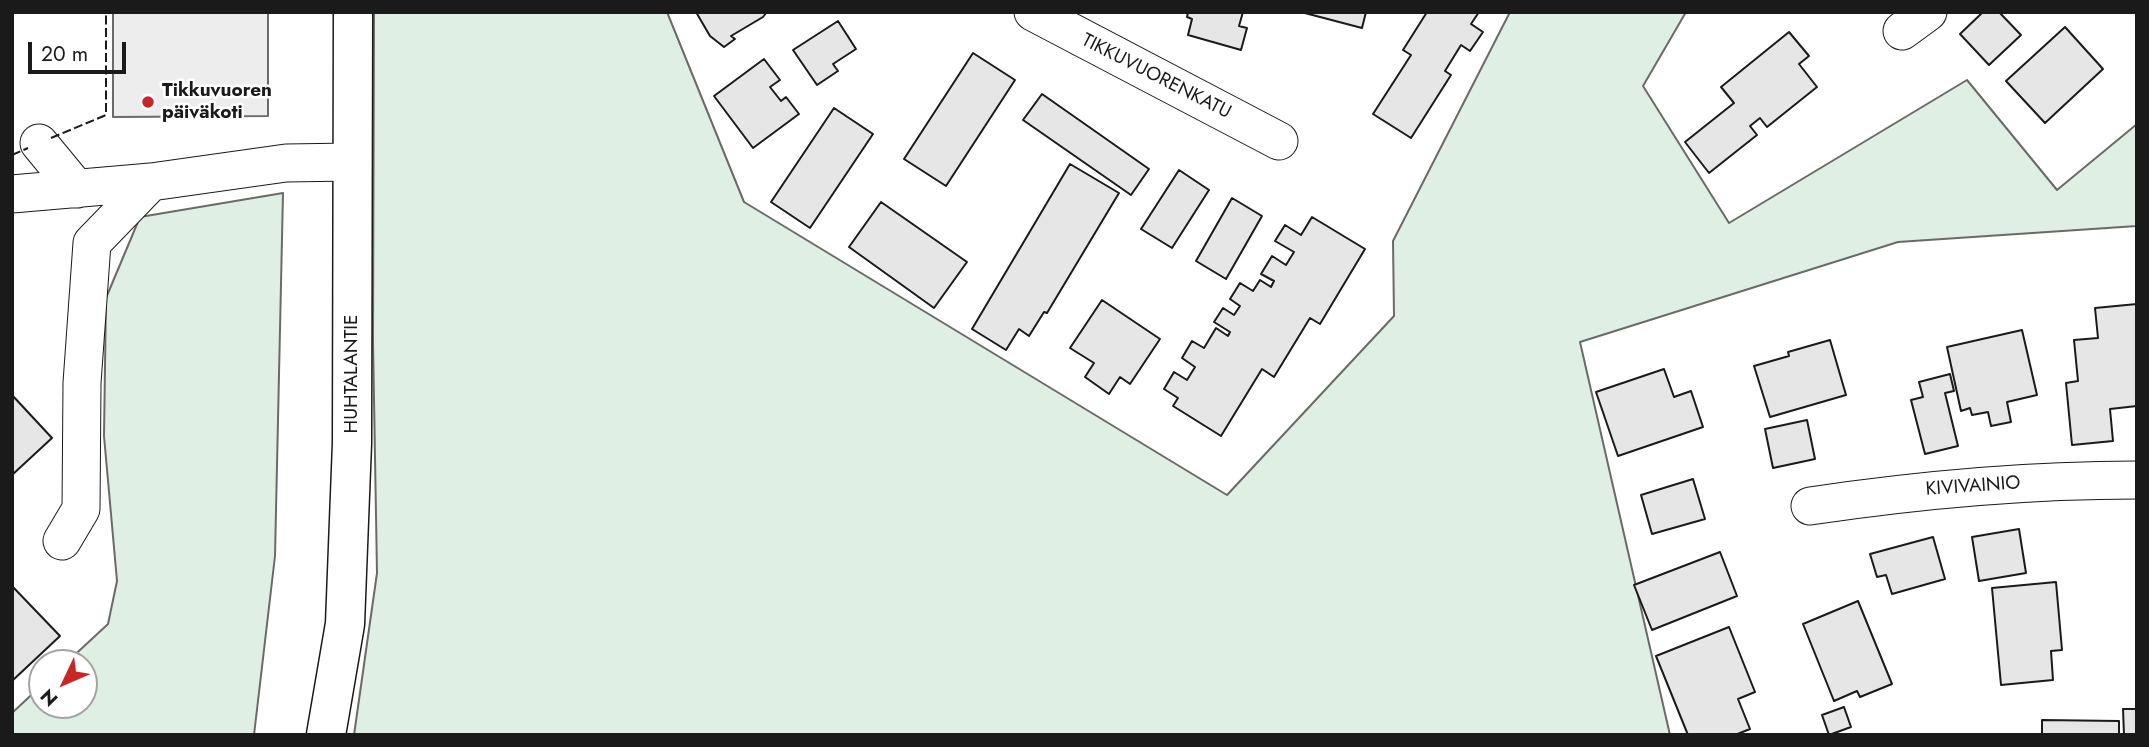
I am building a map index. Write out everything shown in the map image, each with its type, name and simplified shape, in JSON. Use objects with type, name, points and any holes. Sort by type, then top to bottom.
[{"type":"main road","name":"HUHTALANTIE","points":[[326,735],[345,624],[352,443],[353,12]]},
{"type":"street","name":"TIKKUVUORENKATU","points":[[1034,12],[1279,141]]},
{"type":"street","points":[[39,143],[77,189]]},
{"type":"street","points":[[12,194],[151,182],[286,163],[352,162]]},
{"type":"street","points":[[62,541],[81,509],[82,383],[92,243],[151,182]]},
{"type":"street","name":"KIVIVAINIO","points":[[1810,506],[1906,492],[2063,480],[2137,480]]},
{"type":"green space","points":[[374,12],[667,12],[744,202],[1227,495],[1394,316],[1393,241],[1510,12],[1686,12],[1643,86],[1729,223],[1967,80],[2057,190],[2137,124],[2137,226],[1898,242],[1580,342],[1670,735],[354,735],[377,573],[373,341]]},
{"type":"green space","points":[[283,193],[275,556],[254,735],[12,735],[12,713],[28,698],[28,719],[98,719],[98,649],[81,649],[108,624],[117,581],[104,436],[106,298],[140,217]]},
{"type":"shaded area","points":[[113,12],[268,12],[268,116],[113,117]]},
{"type":"building","points":[[696,12],[767,12],[731,36],[735,39],[724,47],[710,36]]},
{"type":"building","points":[[1188,12],[1243,12],[1239,26],[1247,28],[1241,50],[1188,35],[1192,19],[1187,17]]},
{"type":"building","points":[[1301,12],[1366,12],[1362,28]]},
{"type":"building","points":[[1427,12],[1479,12],[1471,24],[1483,32],[1470,51],[1461,45],[1445,71],[1451,75],[1411,138],[1373,114],[1411,55],[1403,50]]},
{"type":"building","points":[[1983,12],[1999,12],[2021,35],[1989,65],[1960,34]]},
{"type":"building","points":[[838,21],[856,49],[833,64],[838,71],[817,85],[793,50]]},
{"type":"building","points":[[2065,27],[2103,69],[2045,123],[2006,81]]},
{"type":"building","points":[[1789,32],[1809,56],[1799,64],[1817,87],[1767,127],[1760,118],[1750,126],[1757,135],[1709,173],[1685,142],[1734,103],[1721,87]]},
{"type":"building","points":[[973,53],[1015,80],[946,186],[904,159]]},
{"type":"building","points":[[764,59],[780,80],[770,87],[781,101],[786,97],[799,114],[753,148],[714,96]]},
{"type":"building","points":[[1042,94],[1149,169],[1131,195],[1023,120]]},
{"type":"building","points":[[834,108],[873,134],[810,228],[771,202]]},
{"type":"building","points":[[1070,164],[1119,193],[1047,313],[1044,312],[1029,336],[1019,329],[1006,350],[972,329]]},
{"type":"building","points":[[1179,170],[1209,190],[1172,248],[1141,229]]},
{"type":"building","points":[[1232,198],[1262,216],[1226,279],[1196,261]]},
{"type":"building","points":[[881,202],[967,262],[934,308],[849,247]]},
{"type":"building","points":[[1312,217],[1365,249],[1320,324],[1310,318],[1274,377],[1262,369],[1221,436],[1173,406],[1178,398],[1164,389],[1174,372],[1187,380],[1195,367],[1182,358],[1192,341],[1204,348],[1216,328],[1228,336],[1230,332],[1214,322],[1223,308],[1234,315],[1240,306],[1230,299],[1240,283],[1253,291],[1260,280],[1271,287],[1274,281],[1261,274],[1272,256],[1286,265],[1294,252],[1275,241],[1285,225],[1301,235]]},
{"type":"building","points":[[1102,300],[1160,339],[1130,384],[1120,377],[1109,394],[1085,377],[1094,363],[1070,348]]},
{"type":"building","points":[[2137,304],[2137,406],[2110,409],[2113,441],[2072,445],[2066,383],[2078,381],[2074,340],[2098,338],[2095,308]]},
{"type":"building","points":[[2022,330],[2037,395],[2007,402],[2011,422],[1991,426],[1988,412],[1972,415],[1970,408],[1961,411],[1947,347]]},
{"type":"building","points":[[1830,340],[1846,395],[1770,417],[1754,366],[1789,356],[1788,352]]},
{"type":"building","points":[[1664,369],[1674,397],[1691,391],[1703,427],[1618,456],[1596,392]]},
{"type":"building","points":[[1950,374],[1954,391],[1945,393],[1958,446],[1925,454],[1911,400],[1923,397],[1919,382]]},
{"type":"building","points":[[12,395],[52,438],[12,475]]},
{"type":"building","points":[[1807,420],[1815,459],[1773,468],[1765,429]]},
{"type":"building","points":[[1693,479],[1705,519],[1652,534],[1641,495]]},
{"type":"building","points":[[2019,529],[2026,573],[1979,581],[1972,537]]},
{"type":"building","points":[[1933,537],[1945,579],[1892,594],[1886,575],[1877,577],[1870,554]]},
{"type":"building","points":[[1720,552],[1737,596],[1652,630],[1634,585]]},
{"type":"building","points":[[2056,582],[2062,650],[2051,651],[2053,680],[2001,685],[1992,588]]},
{"type":"building","points":[[12,586],[60,636],[46,649],[28,649],[28,666],[12,681]]},
{"type":"building","points":[[1858,601],[1892,684],[1860,697],[1857,691],[1834,701],[1803,624]]},
{"type":"building","points":[[1729,627],[1755,692],[1738,699],[1750,729],[1735,735],[1688,735],[1656,656]]},
{"type":"building","points":[[1844,707],[1851,727],[1829,735],[1822,715]]},
{"type":"building","points":[[2123,709],[2137,709],[2137,735],[2124,735]]},
{"type":"building","points":[[2042,720],[2119,721],[2119,735],[2042,735]]},
{"type":"fence","points":[[51,138],[106,115],[106,12]]},
{"type":"fence","points":[[12,155],[28,148]]},
{"type":"place","name":"Tikkuvuoren päiväkoti","points":[[148,102]]}]
